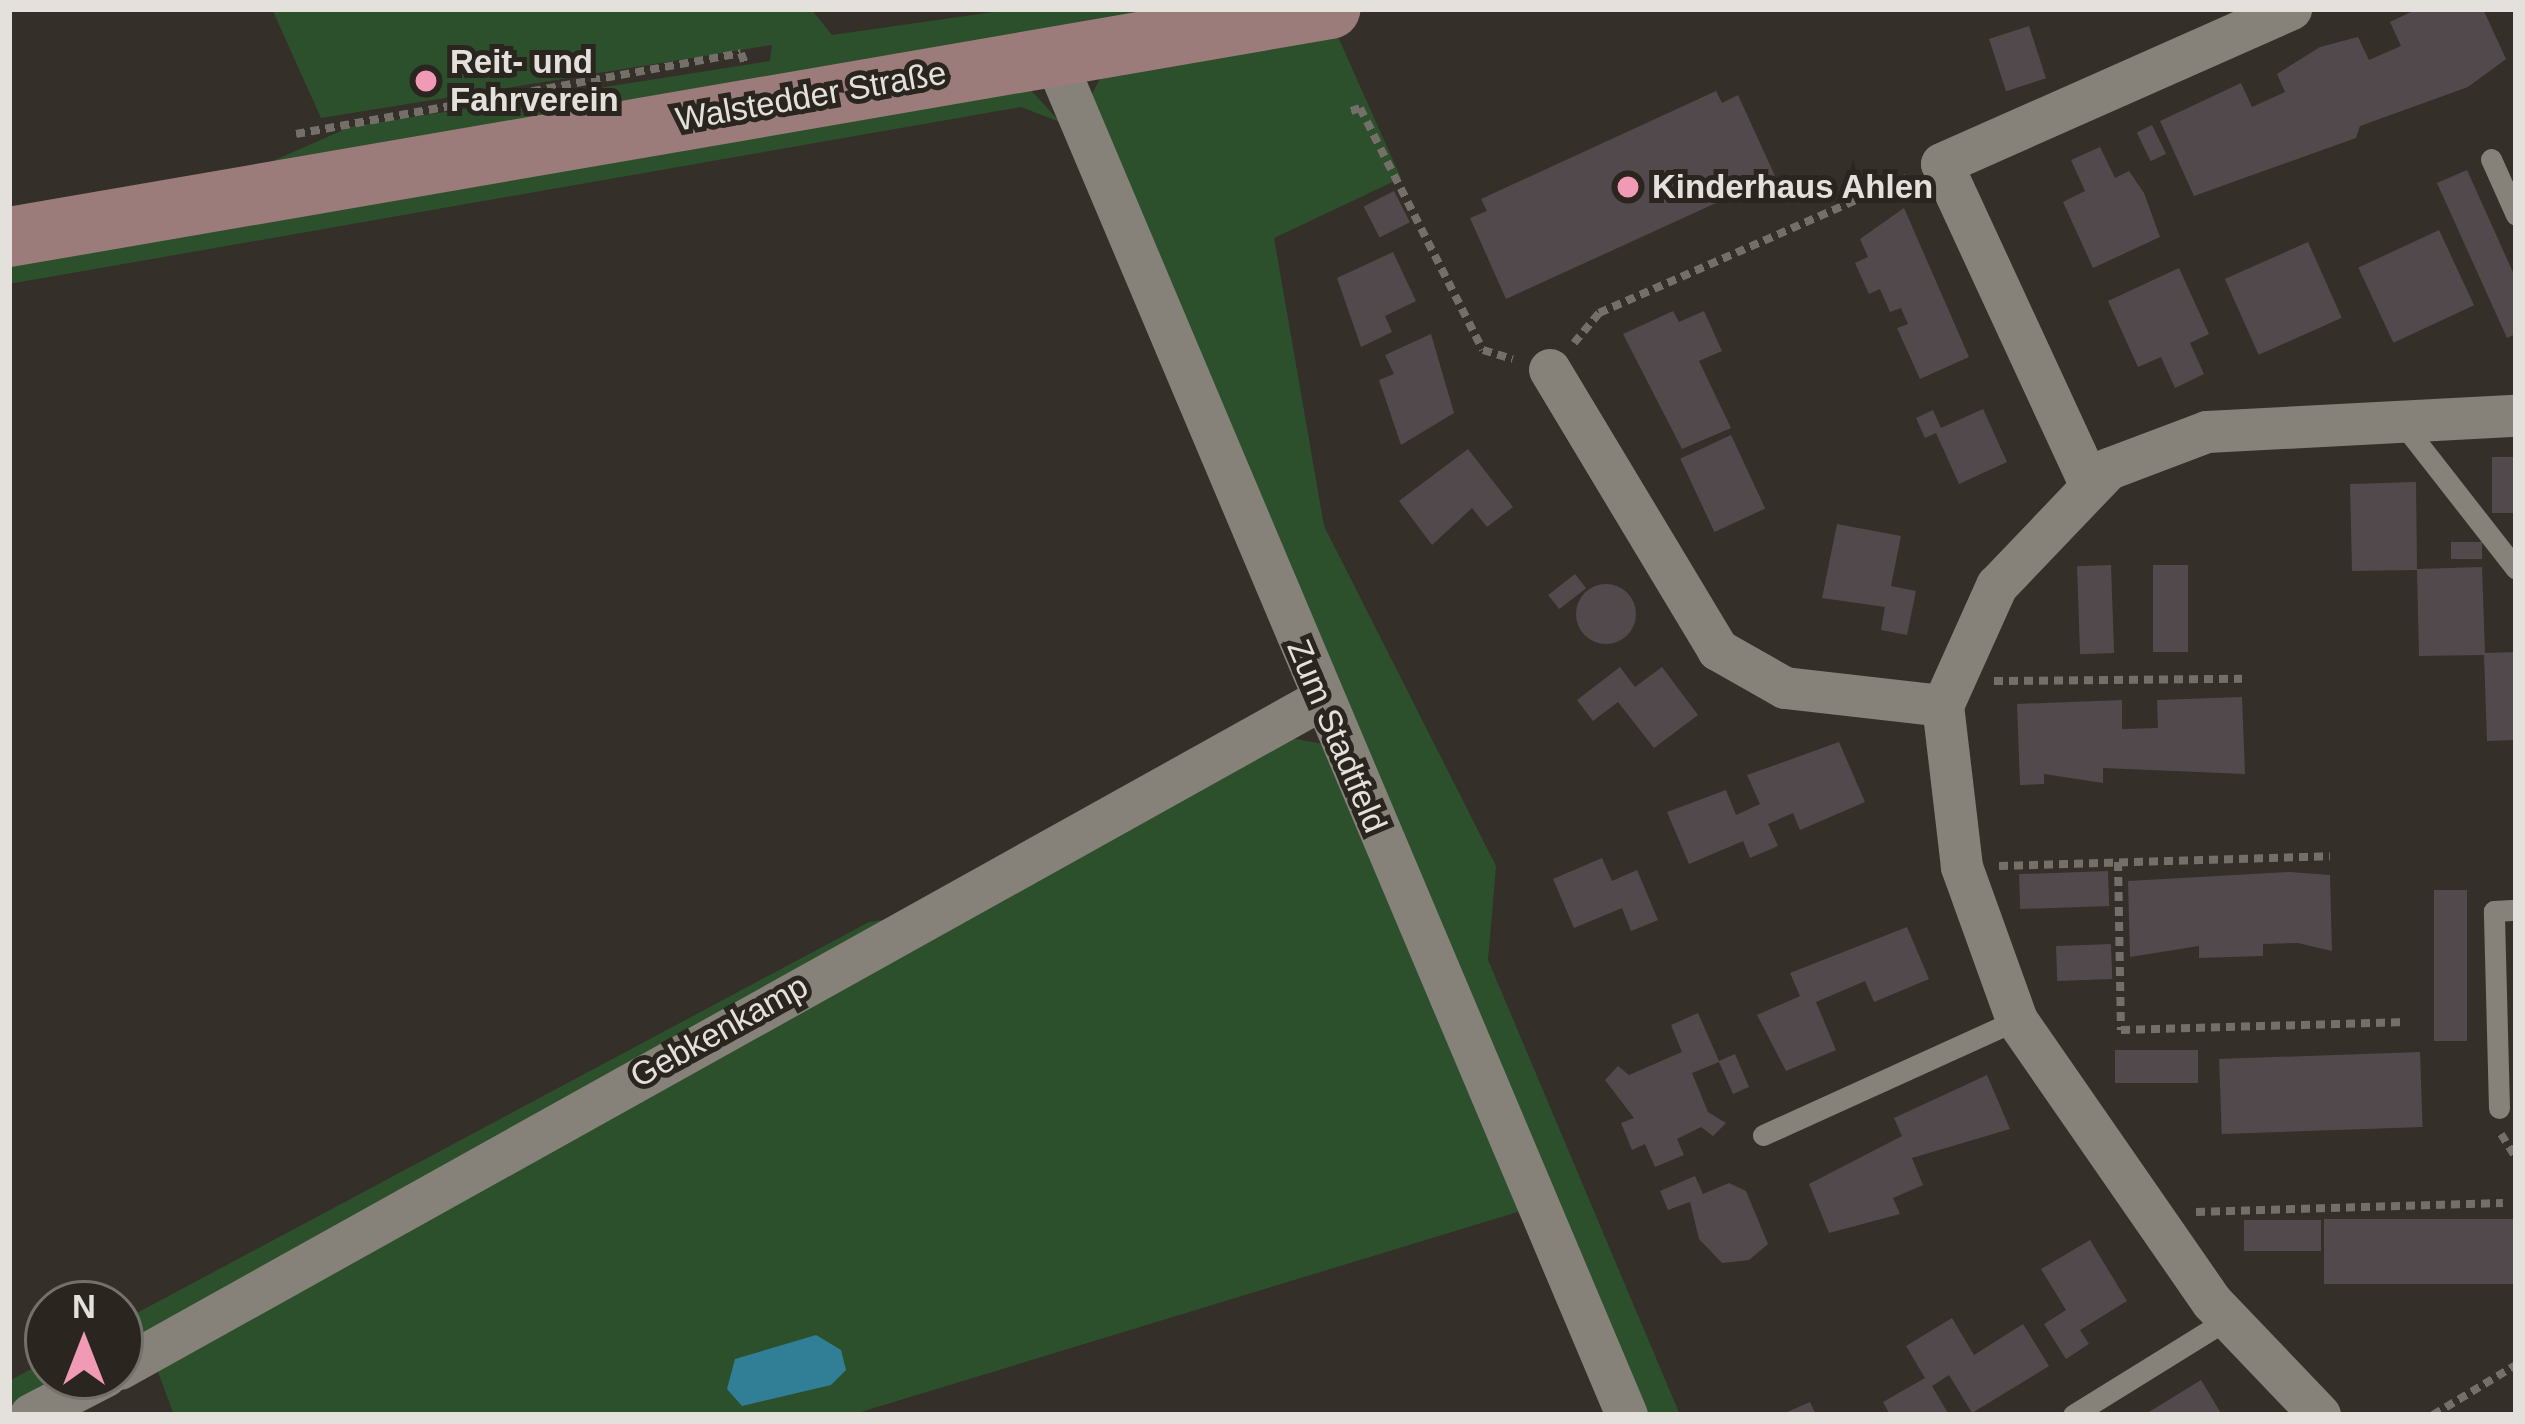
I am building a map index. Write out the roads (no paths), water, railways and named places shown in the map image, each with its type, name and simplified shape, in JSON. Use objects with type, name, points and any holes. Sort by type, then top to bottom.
[{"type":"main road","name":"Walstedder Straße","points":[[9,237],[1330,9]]},
{"type":"street","points":[[2089,482],[1942,164],[2291,9]]},
{"type":"street","name":"Zum Stadtfeld","points":[[1053,55],[1321,700],[1627,1415]]},
{"type":"street","points":[[1550,370],[1718,650],[1785,688],[1947,694]]},
{"type":"street","points":[[2320,1415],[2228,1319],[2146,1213],[2017,1020],[1962,867],[1947,694],[1997,586],[2089,482],[2207,432],[2516,416]]},
{"type":"street","name":"Gebkenkamp","points":[[144,1356],[1321,700]]},
{"type":"street","points":[[31,1415],[60,1400]]},
{"type":"lane","points":[[2491,159],[2516,215]]},
{"type":"lane","points":[[2401,421],[2516,569]]},
{"type":"lane","points":[[2499,1108],[2494,911],[2516,910]]},
{"type":"lane","points":[[1763,1135],[2017,1020]]},
{"type":"lane","points":[[2073,1415],[2228,1319]]},
{"type":"water","points":[[816,1335],[841,1350],[846,1370],[831,1385],[742,1406],[727,1389],[735,1359]]},
{"type":"place","name":"Reit- und Fahrverein","points":[[426,81]]},
{"type":"place","name":"Kinderhaus Ahlen","points":[[1628,187]]}]
